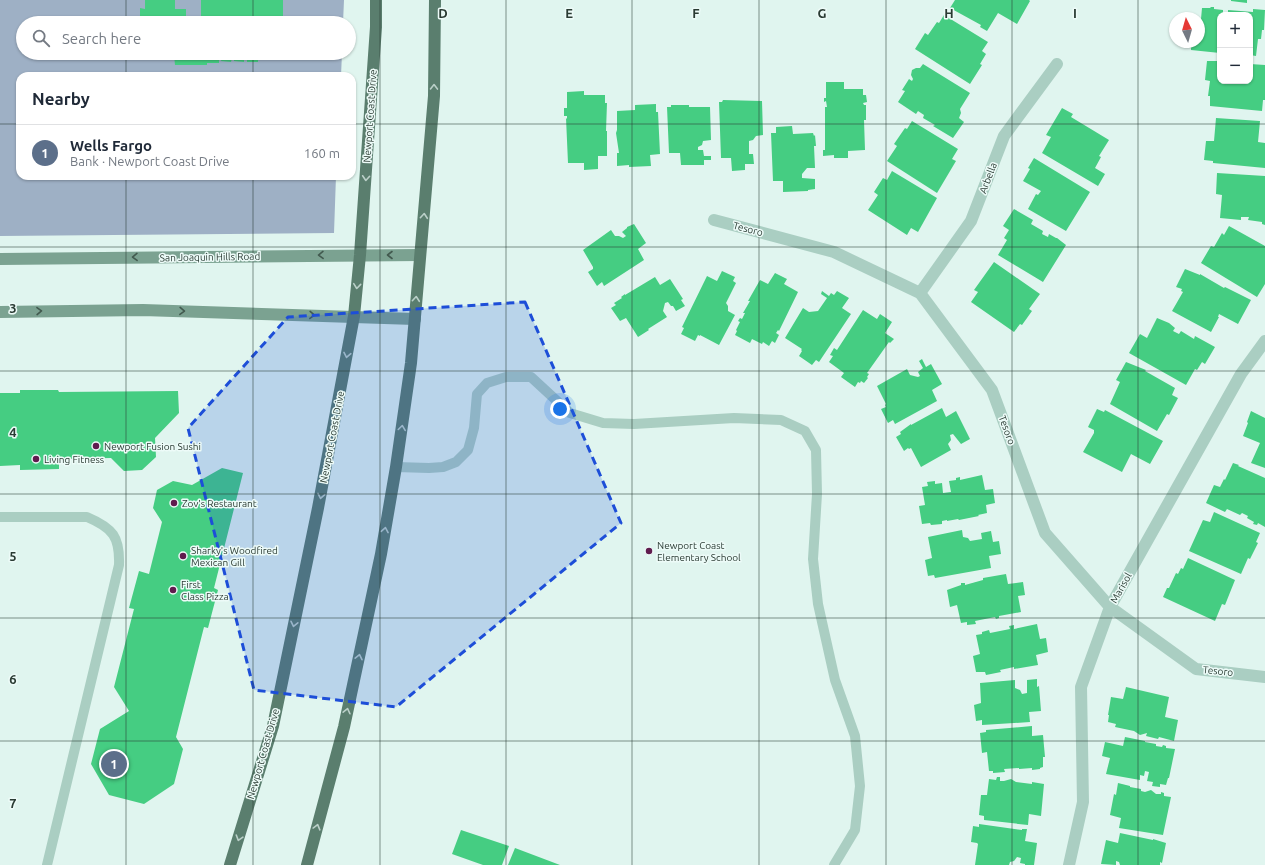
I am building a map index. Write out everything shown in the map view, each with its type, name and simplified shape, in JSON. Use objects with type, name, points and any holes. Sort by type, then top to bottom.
[{"type":"main road","name":"Newport Coast Drive","points":[[230,865],[273,726],[318,508],[354,316],[360,255],[376,27],[376,0]]},
{"type":"main road","points":[[307,865],[344,727],[381,554],[396,467],[411,364],[434,96],[435,0]]},
{"type":"main road","name":"San Joaquin Hills Road","points":[[0,259],[420,255]]},
{"type":"main road","points":[[0,312],[143,310],[415,319]]},
{"type":"street","name":"Arbella","points":[[920,294],[971,221],[1004,136],[1057,64]]},
{"type":"street","name":"Tesoro","points":[[714,220],[834,252],[920,294],[992,390],[1045,533],[1110,607],[1196,669],[1265,677]]},
{"type":"street","name":"Marisol","points":[[1069,865],[1083,802],[1081,687],[1110,607],[1241,374],[1265,341]]},
{"type":"lane","points":[[396,467],[443,467],[456,462],[468,450],[474,428],[477,394],[487,383],[506,377],[531,377],[570,413],[603,423],[634,424],[734,418],[781,420],[805,431],[816,450],[817,494],[813,559],[818,604],[834,680],[855,736],[860,786],[855,830],[834,865]]},
{"type":"lane","points":[[0,517],[87,517],[99,522],[107,528],[116,539],[120,550],[120,565],[47,865]]},
{"type":"highlighted area","points":[[525,302],[621,523],[396,707],[254,690],[188,428],[288,317]]},
{"type":"shaded area","points":[[0,0],[344,0],[343,16],[16,16],[16,60],[342,60],[341,72],[16,72],[16,180],[336,180],[334,233],[0,236]]},
{"type":"building","points":[[145,0],[175,0],[175,9],[186,9],[186,16],[140,16],[140,8],[145,9]]},
{"type":"building","points":[[201,0],[283,0],[283,16],[201,16]]},
{"type":"building","points":[[955,0],[1030,1],[1017,24],[998,13],[987,31],[980,27],[981,25],[950,8]]},
{"type":"building","points":[[1247,0],[1247,3],[1231,1]]},
{"type":"building","points":[[1214,7],[1214,9],[1223,10],[1223,12],[1217,12],[1217,53],[1191,50],[1191,48],[1205,48],[1205,12],[1202,12],[1202,8]]},
{"type":"building","points":[[1253,9],[1265,10],[1264,30],[1262,30],[1261,39],[1258,39],[1256,56],[1253,56]]},
{"type":"building","points":[[1228,10],[1253,12],[1228,12]]},
{"type":"building","points":[[944,15],[988,42],[982,51],[986,54],[980,64],[982,65],[970,84],[915,49],[925,33],[928,35]]},
{"type":"building","points":[[174,60],[219,60],[219,63],[207,63],[207,65],[175,65]]},
{"type":"building","points":[[221,60],[232,60],[231,62]]},
{"type":"building","points":[[244,60],[244,62],[234,61]]},
{"type":"building","points":[[247,60],[258,60],[258,62],[247,62]]},
{"type":"building","points":[[1207,61],[1217,61],[1217,84],[1253,84],[1253,64],[1265,65],[1265,100],[1263,100],[1262,111],[1210,106],[1210,96],[1208,96],[1210,81],[1205,80]]},
{"type":"building","points":[[923,64],[970,93],[960,109],[961,113],[959,118],[964,122],[953,138],[933,126],[935,125],[923,118],[924,115],[918,111],[916,114],[898,102],[905,91],[902,90],[909,79],[912,81],[913,79],[911,75],[912,70],[920,68]]},
{"type":"building","points":[[826,82],[844,82],[844,89],[863,89],[863,95],[866,95],[867,102],[863,103],[866,105],[866,120],[864,120],[865,150],[848,151],[848,158],[834,158],[834,155],[823,156],[823,150],[825,150],[825,107],[827,107],[826,101],[824,102],[824,98],[826,98]]},
{"type":"building","points":[[584,91],[584,95],[605,95],[605,103],[607,103],[607,156],[598,156],[598,169],[584,170],[584,163],[568,163],[567,116],[564,116],[564,108],[567,108],[567,92]]},
{"type":"building","points":[[723,100],[762,101],[763,135],[756,136],[753,140],[749,141],[749,154],[753,154],[754,164],[745,164],[745,170],[732,171],[731,158],[721,158],[719,102],[722,102]]},
{"type":"building","points":[[656,104],[656,112],[658,112],[660,154],[650,155],[651,166],[617,166],[617,153],[619,153],[616,133],[617,111],[635,110],[635,105]]},
{"type":"building","points":[[671,105],[710,107],[711,140],[703,141],[702,145],[698,147],[698,150],[703,150],[704,156],[711,156],[711,160],[704,160],[704,165],[681,165],[680,153],[669,153],[667,107],[671,107]]},
{"type":"building","points":[[1062,108],[1073,114],[1071,117],[1109,140],[1099,156],[1101,157],[1095,168],[1105,174],[1098,186],[1042,153],[1051,137],[1046,135]]},
{"type":"building","points":[[1216,118],[1260,121],[1258,142],[1265,143],[1265,168],[1213,163],[1213,161],[1204,160],[1206,141],[1214,141]]},
{"type":"building","points":[[912,121],[958,149],[952,159],[956,161],[937,193],[887,161],[897,146],[894,144]]},
{"type":"building","points":[[792,126],[793,134],[813,133],[814,136],[815,135],[815,168],[807,168],[802,174],[802,178],[815,179],[815,189],[808,191],[783,192],[783,181],[773,181],[771,133],[776,133],[776,127]]},
{"type":"building","points":[[1034,158],[1090,192],[1066,231],[1028,209],[1036,194],[1038,195],[1041,191],[1023,181]]},
{"type":"building","points":[[892,171],[937,198],[918,232],[911,228],[907,235],[868,210],[878,195],[874,192],[883,178],[887,180]]},
{"type":"building","points":[[1217,173],[1265,176],[1265,225],[1262,224],[1262,222],[1248,220],[1249,217],[1241,217],[1241,220],[1220,218],[1222,195],[1216,194]]},
{"type":"building","points":[[1014,209],[1033,220],[1031,224],[1043,231],[1042,234],[1048,237],[1049,234],[1066,245],[1043,282],[998,255],[1007,240],[1004,238],[1009,230],[1003,226]]},
{"type":"building","points":[[634,224],[646,243],[638,249],[644,260],[604,286],[602,282],[597,286],[588,272],[593,269],[593,267],[583,250],[611,230],[615,236],[623,238],[626,236],[622,232],[627,227]]},
{"type":"building","points":[[1229,226],[1265,246],[1265,284],[1257,297],[1201,263],[1211,246],[1214,247],[1222,233],[1224,235]]},
{"type":"building","points":[[994,262],[1040,294],[1029,309],[1032,311],[1022,325],[1020,324],[1014,332],[971,302],[978,292],[974,290]]},
{"type":"building","points":[[1185,269],[1200,274],[1224,288],[1225,287],[1251,300],[1238,324],[1219,314],[1219,317],[1211,332],[1172,311],[1183,292],[1181,291],[1182,289],[1176,287]]},
{"type":"building","points":[[722,271],[735,277],[733,281],[736,283],[726,303],[728,306],[728,311],[735,315],[719,345],[700,335],[698,335],[695,341],[681,334],[684,328],[682,327],[707,276],[717,281]]},
{"type":"building","points":[[775,273],[787,279],[784,284],[798,292],[779,331],[778,330],[776,333],[779,335],[775,343],[772,341],[769,346],[763,342],[762,344],[752,339],[750,343],[735,335],[740,322],[738,321],[740,318],[742,319],[745,313],[743,313],[750,301],[748,301],[760,280],[768,284]]},
{"type":"building","points":[[655,277],[660,285],[670,279],[683,299],[681,300],[685,306],[676,311],[668,302],[665,303],[663,311],[667,317],[638,337],[626,318],[620,321],[611,308],[616,305],[614,303],[625,294]]},
{"type":"building","points":[[822,291],[829,296],[831,293],[834,295],[837,291],[849,298],[842,308],[851,314],[819,362],[816,360],[812,365],[799,356],[802,349],[785,338],[803,308],[809,312],[818,311],[827,298],[821,294]]},
{"type":"building","points":[[863,310],[877,319],[880,314],[892,322],[885,333],[894,339],[890,343],[889,342],[867,373],[869,374],[867,377],[868,378],[864,383],[861,381],[860,383],[858,382],[855,387],[841,377],[844,373],[829,362],[833,356],[830,355],[834,348],[837,350]]},
{"type":"building","points":[[1157,318],[1169,323],[1175,328],[1173,331],[1179,334],[1181,331],[1194,339],[1195,336],[1215,347],[1205,364],[1202,362],[1197,370],[1195,369],[1186,385],[1129,353],[1140,334],[1147,338]]},
{"type":"building","points":[[922,359],[926,367],[931,364],[942,384],[932,390],[937,401],[895,424],[893,420],[888,423],[881,409],[886,407],[886,404],[877,386],[907,369],[910,375],[920,376],[918,372],[923,368],[919,361]]},
{"type":"building","points":[[1126,362],[1146,370],[1145,371],[1175,388],[1172,395],[1178,398],[1169,415],[1167,414],[1157,431],[1110,404],[1120,382],[1116,380]]},
{"type":"building","points":[[20,390],[58,390],[59,392],[178,391],[179,413],[155,438],[156,457],[142,470],[124,471],[111,458],[59,459],[59,469],[20,470],[20,465],[0,466],[0,393],[20,393]]},
{"type":"building","points":[[942,408],[946,417],[956,411],[970,439],[961,444],[953,434],[950,435],[951,440],[948,444],[951,450],[921,467],[911,448],[904,451],[896,437],[911,424]]},
{"type":"building","points":[[1097,409],[1104,412],[1105,410],[1163,441],[1150,464],[1131,454],[1122,472],[1083,452],[1094,433],[1094,430],[1088,427]]},
{"type":"building","points":[[1251,411],[1265,418],[1265,468],[1251,463],[1260,443],[1243,436]]},
{"type":"building","points":[[1233,463],[1265,478],[1265,527],[1258,523],[1257,525],[1253,524],[1254,522],[1247,518],[1248,516],[1242,513],[1240,515],[1227,509],[1225,512],[1206,503],[1214,485],[1220,487]]},
{"type":"building","points":[[222,468],[243,473],[214,588],[218,590],[208,628],[204,627],[176,737],[183,749],[174,784],[144,804],[109,795],[91,764],[100,729],[129,711],[114,687],[134,609],[129,608],[139,571],[149,574],[162,522],[153,508],[157,490],[173,481],[192,485]]},
{"type":"building","points":[[982,475],[985,490],[993,489],[995,503],[986,505],[987,513],[959,520],[942,521],[942,524],[922,524],[919,506],[925,505],[922,487],[928,486],[927,482],[935,481],[935,484],[942,483],[943,493],[951,492],[949,481],[956,480],[956,478],[960,477],[960,480]]},
{"type":"building","points":[[1214,512],[1260,533],[1256,542],[1258,543],[1250,559],[1248,558],[1241,574],[1189,551],[1203,520],[1210,522]]},
{"type":"building","points":[[962,530],[963,537],[968,538],[970,541],[982,539],[981,533],[991,531],[993,542],[999,541],[1001,554],[989,556],[991,568],[935,578],[934,575],[928,576],[925,560],[932,558],[928,537]]},
{"type":"building","points":[[1188,558],[1235,580],[1225,605],[1222,604],[1215,621],[1163,597],[1176,573],[1178,574],[1181,568],[1183,569]]},
{"type":"building","points":[[1006,574],[1008,584],[1023,582],[1025,595],[1018,596],[1021,612],[999,616],[999,618],[996,619],[995,617],[975,621],[976,624],[967,625],[967,622],[961,623],[957,605],[950,607],[947,590],[961,585],[961,583],[965,583],[965,585],[983,580],[983,578]]},
{"type":"building","points":[[1037,624],[1040,639],[1046,638],[1048,652],[1036,655],[1038,665],[1014,669],[1014,667],[1000,670],[1001,672],[986,675],[985,672],[976,672],[973,656],[980,654],[976,635],[982,634],[982,632],[989,630],[990,633],[1010,629],[1009,626],[1014,625],[1014,629]]},
{"type":"building","points":[[1037,679],[1041,711],[1029,712],[1030,722],[982,725],[982,720],[976,721],[974,705],[981,703],[980,683],[1015,680],[1015,688],[1020,690],[1022,694],[1027,693],[1027,680]]},
{"type":"building","points":[[1126,687],[1169,697],[1165,717],[1178,720],[1174,741],[1159,737],[1158,739],[1146,736],[1147,733],[1140,735],[1134,731],[1115,727],[1116,724],[1108,722],[1111,697],[1123,699]]},
{"type":"building","points":[[1032,726],[1032,736],[1043,735],[1045,757],[1043,757],[1043,767],[1032,770],[1032,768],[1004,769],[1005,772],[993,773],[993,771],[989,771],[987,752],[982,753],[980,733],[986,732],[986,730]]},
{"type":"building","points":[[1125,737],[1156,744],[1156,746],[1162,747],[1163,745],[1166,746],[1166,748],[1175,749],[1169,778],[1166,785],[1160,784],[1160,787],[1152,786],[1153,782],[1147,781],[1149,772],[1145,771],[1144,776],[1140,775],[1140,780],[1106,774],[1110,758],[1102,756],[1105,742],[1123,746]]},
{"type":"building","points":[[997,777],[1000,777],[1000,781],[1011,779],[1016,782],[1044,784],[1041,816],[1029,814],[1028,825],[984,820],[984,816],[979,815],[981,795],[987,795],[989,779],[996,780]]},
{"type":"building","points":[[1118,783],[1141,789],[1141,791],[1145,792],[1151,790],[1156,794],[1161,794],[1161,792],[1164,793],[1164,796],[1171,797],[1163,835],[1119,828],[1121,818],[1110,815],[1114,794],[1116,795]]},
{"type":"building","points":[[979,824],[1022,830],[1027,829],[1025,841],[1037,843],[1034,865],[1025,865],[1020,863],[1021,858],[1017,857],[1014,861],[1010,862],[1009,865],[975,865],[978,844],[971,842],[973,826],[979,827]]},
{"type":"building","points":[[461,830],[509,846],[502,865],[483,865],[452,854]]},
{"type":"building","points":[[1120,833],[1166,843],[1162,863],[1160,862],[1160,865],[1120,865],[1119,862],[1116,861],[1116,865],[1101,864],[1106,840],[1118,843]]},
{"type":"building","points":[[515,848],[560,865],[508,865]]},
{"type":"place","name":"Newport Fusion Sushi","points":[[96,446]]},
{"type":"place","name":"Living Fitness","points":[[36,459]]},
{"type":"place","name":"Zov's Restaurant","points":[[174,503]]},
{"type":"place","name":"Newport Coast Elementary School","points":[[649,551]]},
{"type":"place","name":"Sharky's Woodfired Mexican Gill","points":[[183,556]]},
{"type":"place","name":"First Class Pizza","points":[[173,590]]},
{"type":"place","name":"Wells Fargo","points":[[114,764]]}]
